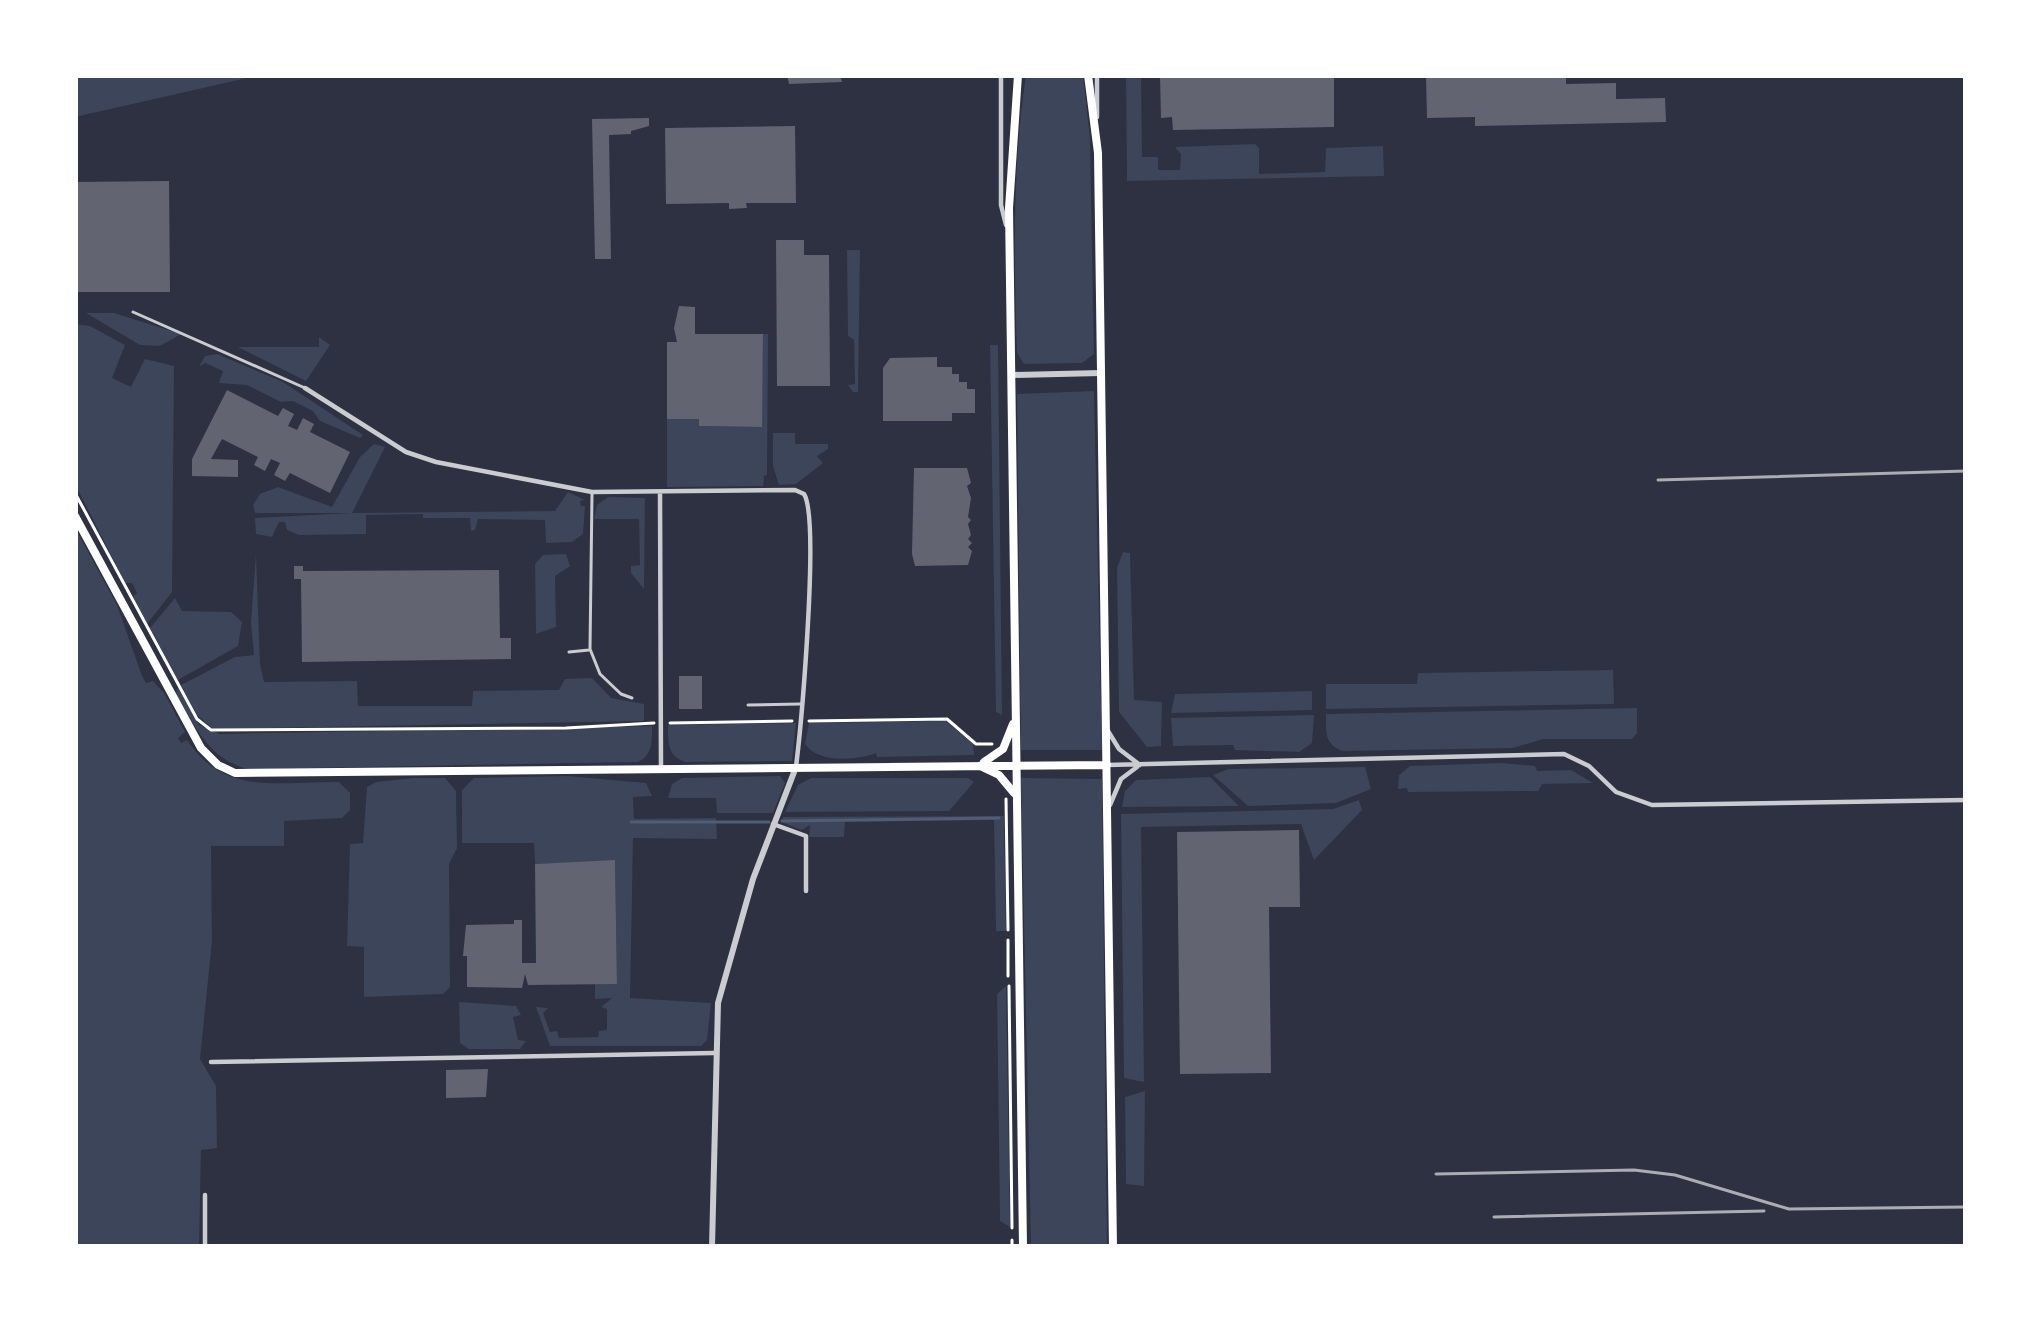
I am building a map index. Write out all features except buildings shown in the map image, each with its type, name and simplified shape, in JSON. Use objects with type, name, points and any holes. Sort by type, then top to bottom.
[{"type":"main road","points":[[1018,75],[1009,164],[1009,241],[1023,1247]]},
{"type":"main road","points":[[1092,75],[1101,373],[1113,1247]]},
{"type":"main road","points":[[75,516],[196,741],[225,769],[255,775],[1107,765]]},
{"type":"main road","points":[[976,765],[1003,749],[1016,717]]},
{"type":"main road","points":[[976,765],[1006,781],[1017,800]]},
{"type":"street","points":[[1001,75],[1001,206],[1009,241]]},
{"type":"street","points":[[1011,375],[1101,373]]},
{"type":"street","points":[[305,388],[422,458],[592,492],[795,490],[808,498],[803,704],[796,767],[721,988],[714,1053],[712,1247]]},
{"type":"street","points":[[660,493],[661,770]]},
{"type":"street","points":[[1107,727],[1116,746],[1140,765]]},
{"type":"street","points":[[1107,765],[1564,754],[1588,766],[1616,792],[1652,805],[1966,800]]},
{"type":"street","points":[[1108,811],[1121,778],[1140,765]]},
{"type":"street","points":[[773,824],[806,836],[806,892]]},
{"type":"street","points":[[212,1062],[714,1053]]},
{"type":"street","points":[[205,1195],[206,1247]]},
{"type":"lane","points":[[133,312],[305,388]]},
{"type":"lane","points":[[592,492],[590,650],[600,674],[632,698]]},
{"type":"lane","points":[[569,652],[590,650]]},
{"type":"lane","points":[[748,705],[803,704]]},
{"type":"path","points":[[75,493],[197,719],[217,732],[797,721]]},
{"type":"path","points":[[805,721],[947,719],[976,744],[998,746]]},
{"type":"path","points":[[1004,793],[1008,929]]},
{"type":"path","points":[[1008,940],[1008,976]]},
{"type":"path","points":[[1009,986],[1012,1228]]},
{"type":"path","points":[[1012,1240],[1012,1247]]},
{"type":"shaded area","points":[[75,75],[260,75],[75,117]]},
{"type":"shaded area","points":[[1026,75],[1083,75],[1090,139],[1094,354],[1082,363],[1024,364],[1017,353],[1016,179]]},
{"type":"shaded area","points":[[1126,75],[1141,75],[1142,157],[1158,157],[1158,170],[1180,170],[1181,154],[1175,147],[1255,144],[1259,174],[1325,172],[1326,148],[1383,146],[1384,176],[1127,181]]},
{"type":"shaded area","points":[[847,250],[860,250],[858,392],[848,385],[855,384],[854,340],[848,336]]},
{"type":"shaded area","points":[[86,313],[114,313],[181,334],[160,346],[140,345]]},
{"type":"shaded area","points":[[75,324],[90,326],[125,345],[112,378],[131,387],[145,359],[174,366],[172,592],[147,624],[133,597],[137,593],[132,583],[125,583],[75,484]]},
{"type":"shaded area","points":[[763,334],[768,334],[767,475],[763,486],[667,487],[667,419],[699,419],[700,426],[761,427]]},
{"type":"shaded area","points":[[319,337],[330,345],[306,381],[238,347],[319,347]]},
{"type":"shaded area","points":[[990,345],[998,345],[1002,715],[996,712]]},
{"type":"shaded area","points":[[217,354],[283,382],[363,435],[360,438],[320,421],[313,411],[293,401],[281,402],[247,385],[219,383],[223,371],[205,363],[199,367],[205,356]]},
{"type":"shaded area","points":[[1094,391],[1102,750],[1021,750],[1017,394]]},
{"type":"shaded area","points":[[773,433],[795,433],[795,444],[828,444],[817,456],[823,463],[796,484],[779,485],[773,466]]},
{"type":"shaded area","points":[[374,444],[385,447],[352,513],[555,511],[568,492],[585,500],[580,501],[585,506],[583,534],[572,542],[546,543],[545,520],[478,519],[471,531],[470,518],[423,518],[423,514],[366,515],[366,534],[299,535],[279,522],[272,537],[256,534],[255,518],[351,513],[255,513],[253,505],[260,494],[278,487],[332,507],[360,457]]},
{"type":"shaded area","points":[[608,497],[645,498],[644,589],[631,573],[631,566],[640,565],[639,519],[594,519],[597,505]]},
{"type":"shaded area","points":[[75,528],[117,605],[142,676],[164,693],[185,732],[178,738],[181,743],[187,740],[202,758],[236,778],[339,782],[350,793],[350,810],[342,818],[284,821],[284,846],[211,846],[212,941],[200,1059],[216,1086],[217,1148],[201,1150],[199,1247],[75,1247]]},
{"type":"shaded area","points":[[1123,552],[1130,553],[1134,700],[1162,702],[1161,746],[1147,747],[1119,712],[1117,568]]},
{"type":"shaded area","points":[[256,554],[264,682],[357,681],[358,706],[472,706],[473,691],[559,690],[565,679],[592,678],[611,698],[644,704],[644,721],[213,729],[197,715],[181,685],[235,657],[254,655],[251,622]]},
{"type":"shaded area","points":[[566,554],[570,566],[555,576],[556,627],[536,634],[535,564],[543,555]]},
{"type":"shaded area","points":[[175,598],[182,611],[231,612],[242,622],[238,646],[178,680],[150,628]]},
{"type":"shaded area","points":[[1613,670],[1614,704],[1326,709],[1326,684],[1417,684],[1418,673]]},
{"type":"shaded area","points":[[178,687],[199,725],[220,734],[652,726],[652,742],[647,756],[638,762],[248,769],[223,758],[204,740],[176,694]]},
{"type":"shaded area","points":[[1312,691],[1312,710],[1171,713],[1175,694]]},
{"type":"shaded area","points":[[1637,708],[1637,733],[1632,739],[1543,739],[1513,748],[1343,751],[1329,741],[1326,726],[1326,714]]},
{"type":"shaded area","points":[[1314,715],[1312,743],[1299,752],[1235,750],[1233,745],[1173,746],[1171,718]]},
{"type":"shaded area","points":[[946,721],[973,744],[974,755],[877,757],[876,753],[839,759],[819,755],[805,744],[809,723]]},
{"type":"shaded area","points":[[796,723],[792,761],[686,762],[672,753],[669,743],[668,725]]},
{"type":"shaded area","points":[[1410,766],[1535,766],[1537,771],[1571,770],[1593,783],[1542,784],[1538,791],[1398,789],[1399,775]]},
{"type":"shaded area","points":[[1365,767],[1371,789],[1336,803],[1248,806],[1213,775],[1229,769]]},
{"type":"shaded area","points":[[567,776],[646,783],[652,796],[633,797],[634,819],[716,818],[717,839],[633,838],[630,998],[711,1003],[707,1040],[701,1046],[550,1046],[536,1007],[548,1008],[543,1013],[550,1032],[557,1031],[559,1038],[598,1037],[599,1031],[607,1030],[607,1009],[601,1007],[612,998],[595,999],[595,984],[617,984],[615,861],[535,864],[534,843],[462,843],[462,790],[474,778]]},
{"type":"shaded area","points":[[780,776],[785,783],[773,813],[717,813],[716,798],[668,798],[672,784],[682,778]]},
{"type":"shaded area","points":[[1210,777],[1239,806],[1122,807],[1125,791],[1136,780]]},
{"type":"shaded area","points":[[413,778],[445,778],[456,791],[457,848],[449,864],[450,987],[443,994],[364,997],[364,947],[347,946],[350,844],[363,843],[367,787]]},
{"type":"shaded area","points":[[811,778],[968,778],[974,782],[949,811],[785,812],[798,785]]},
{"type":"shaded area","points":[[1021,778],[1102,779],[1107,1247],[1031,1247]]},
{"type":"shaded area","points":[[1359,800],[1362,810],[1314,860],[1301,824],[1141,827],[1144,1082],[1124,1078],[1121,814],[1333,809]]},
{"type":"shaded area","points":[[1004,816],[1006,931],[996,931],[994,820],[845,822],[844,837],[809,837],[810,825],[802,830],[781,822],[783,817]]},
{"type":"shaded area","points":[[1006,986],[1010,1227],[1000,1221],[997,994]]},
{"type":"shaded area","points":[[459,1002],[516,1006],[521,1015],[513,1017],[518,1040],[526,1041],[520,1049],[469,1049],[460,1043]]},
{"type":"shaded area","points":[[1145,1091],[1144,1186],[1126,1184],[1125,1097]]},
{"type":"waterway","points":[[782,821],[999,818]]},
{"type":"waterway","points":[[631,822],[769,822]]},
{"type":"railway","points":[[1658,480],[1966,471]]},
{"type":"railway","points":[[1436,1174],[1634,1170],[1675,1175],[1789,1209],[1966,1207]]},
{"type":"railway","points":[[1494,1217],[1764,1211]]}]
